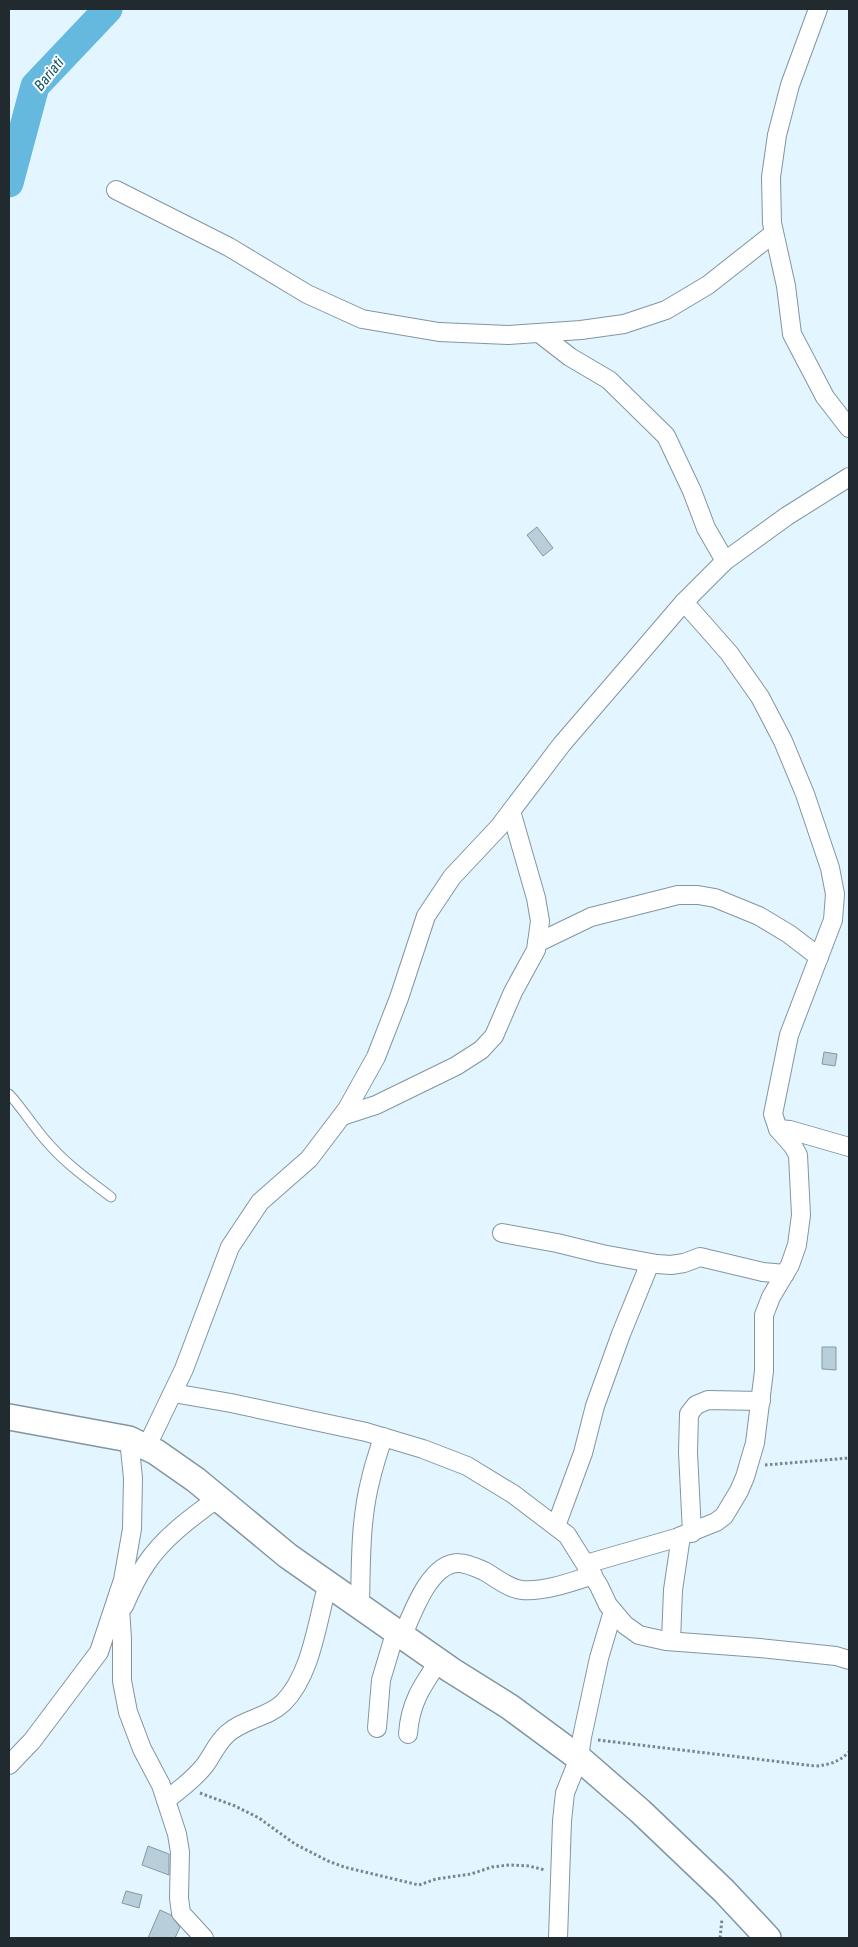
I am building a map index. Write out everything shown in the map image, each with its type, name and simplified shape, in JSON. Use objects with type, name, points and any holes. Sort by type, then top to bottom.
[{"type":"street","points":[[818,9],[790,85],[776,135],[770,177],[774,233],[786,286],[792,334],[825,397],[849,428]]},
{"type":"street","points":[[116,190],[229,247],[307,294],[362,318],[439,332],[508,335],[624,324],[666,310],[708,285],[774,233]]},
{"type":"street","points":[[539,333],[570,357],[609,380],[666,436],[692,491],[706,528],[724,561]]},
{"type":"street","points":[[9,1765],[32,1741],[99,1652],[119,1592],[132,1529],[133,1478],[138,1442],[173,1393],[230,1247],[260,1202],[308,1159],[342,1116],[376,1058],[399,998],[426,916],[452,878],[499,827],[562,744],[684,602],[724,561],[787,516],[849,477]]},
{"type":"street","points":[[377,1728],[381,1680],[399,1633],[429,1582],[442,1568],[458,1563],[483,1571],[520,1590],[563,1584],[590,1570],[716,1522],[724,1516],[739,1490],[748,1469],[755,1442],[761,1401],[764,1371],[764,1315],[771,1297],[785,1274],[797,1245],[801,1214],[798,1155],[793,1146],[778,1129],[773,1114],[787,1044],[833,920],[835,894],[830,868],[805,794],[778,732],[760,697],[729,653],[684,602]]},
{"type":"street","points":[[342,1116],[376,1105],[456,1066],[480,1050],[494,1036],[513,992],[536,950],[540,921],[536,898],[511,811]]},
{"type":"street","points":[[835,894],[849,910]]},
{"type":"street","points":[[537,942],[591,917],[678,895],[698,895],[715,898],[760,916],[819,957]]},
{"type":"street","points":[[778,1129],[790,1130],[849,1147]]},
{"type":"street","points":[[502,1233],[650,1263],[671,1265],[684,1263],[700,1257],[763,1272],[785,1274]]},
{"type":"street","points":[[556,1526],[583,1454],[601,1388],[650,1263]]},
{"type":"street","points":[[173,1393],[304,1418],[422,1449],[467,1466],[513,1494],[567,1535],[590,1570],[613,1611],[625,1625],[639,1635],[672,1641],[836,1656],[849,1660]]},
{"type":"street","points":[[672,1641],[673,1590],[686,1534],[689,1414],[696,1405],[708,1400],[761,1401]]},
{"type":"street","points":[[9,1417],[138,1442],[196,1480],[288,1556],[510,1708],[580,1748],[640,1811],[768,1938]]},
{"type":"street","points":[[360,1605],[361,1541],[370,1479],[383,1438]]},
{"type":"street","points":[[120,1613],[145,1565],[162,1544],[188,1520],[218,1498]]},
{"type":"street","points":[[166,1800],[195,1777],[206,1763],[214,1748],[234,1727],[266,1714],[282,1703],[294,1688],[301,1678],[314,1638],[319,1612],[328,1583]]},
{"type":"street","points":[[119,1592],[122,1681],[128,1712],[142,1749],[161,1786],[177,1834],[180,1852],[179,1898],[181,1913],[204,1938]]},
{"type":"street","points":[[558,1938],[562,1821],[566,1793],[580,1748],[599,1658],[613,1611]]},
{"type":"street","points":[[408,1734],[412,1705],[439,1661]]},
{"type":"lane","points":[[9,1094],[48,1144],[72,1167],[111,1197]]},
{"type":"path","points":[[748,1469],[766,1465],[849,1458]]},
{"type":"path","points":[[580,1748],[633,1745],[814,1766],[834,1763],[849,1752]]},
{"type":"path","points":[[183,1788],[235,1806],[260,1818],[295,1844],[328,1861],[344,1867],[419,1885],[436,1879],[471,1874],[492,1867],[509,1865],[529,1866],[559,1876]]},
{"type":"building","points":[[537,527],[553,548],[543,556],[527,535]]},
{"type":"building","points":[[824,1052],[837,1054],[835,1066],[822,1064]]},
{"type":"building","points":[[822,1347],[836,1347],[836,1370],[822,1369]]},
{"type":"building","points":[[148,1846],[169,1854],[169,1875],[142,1865]]},
{"type":"building","points":[[126,1891],[142,1895],[139,1908],[122,1903]]},
{"type":"building","points":[[160,1910],[171,1915],[180,1927],[175,1938],[148,1938]]},
{"type":"waterway","name":"Bariati","points":[[9,183],[35,86],[108,9]]}]
